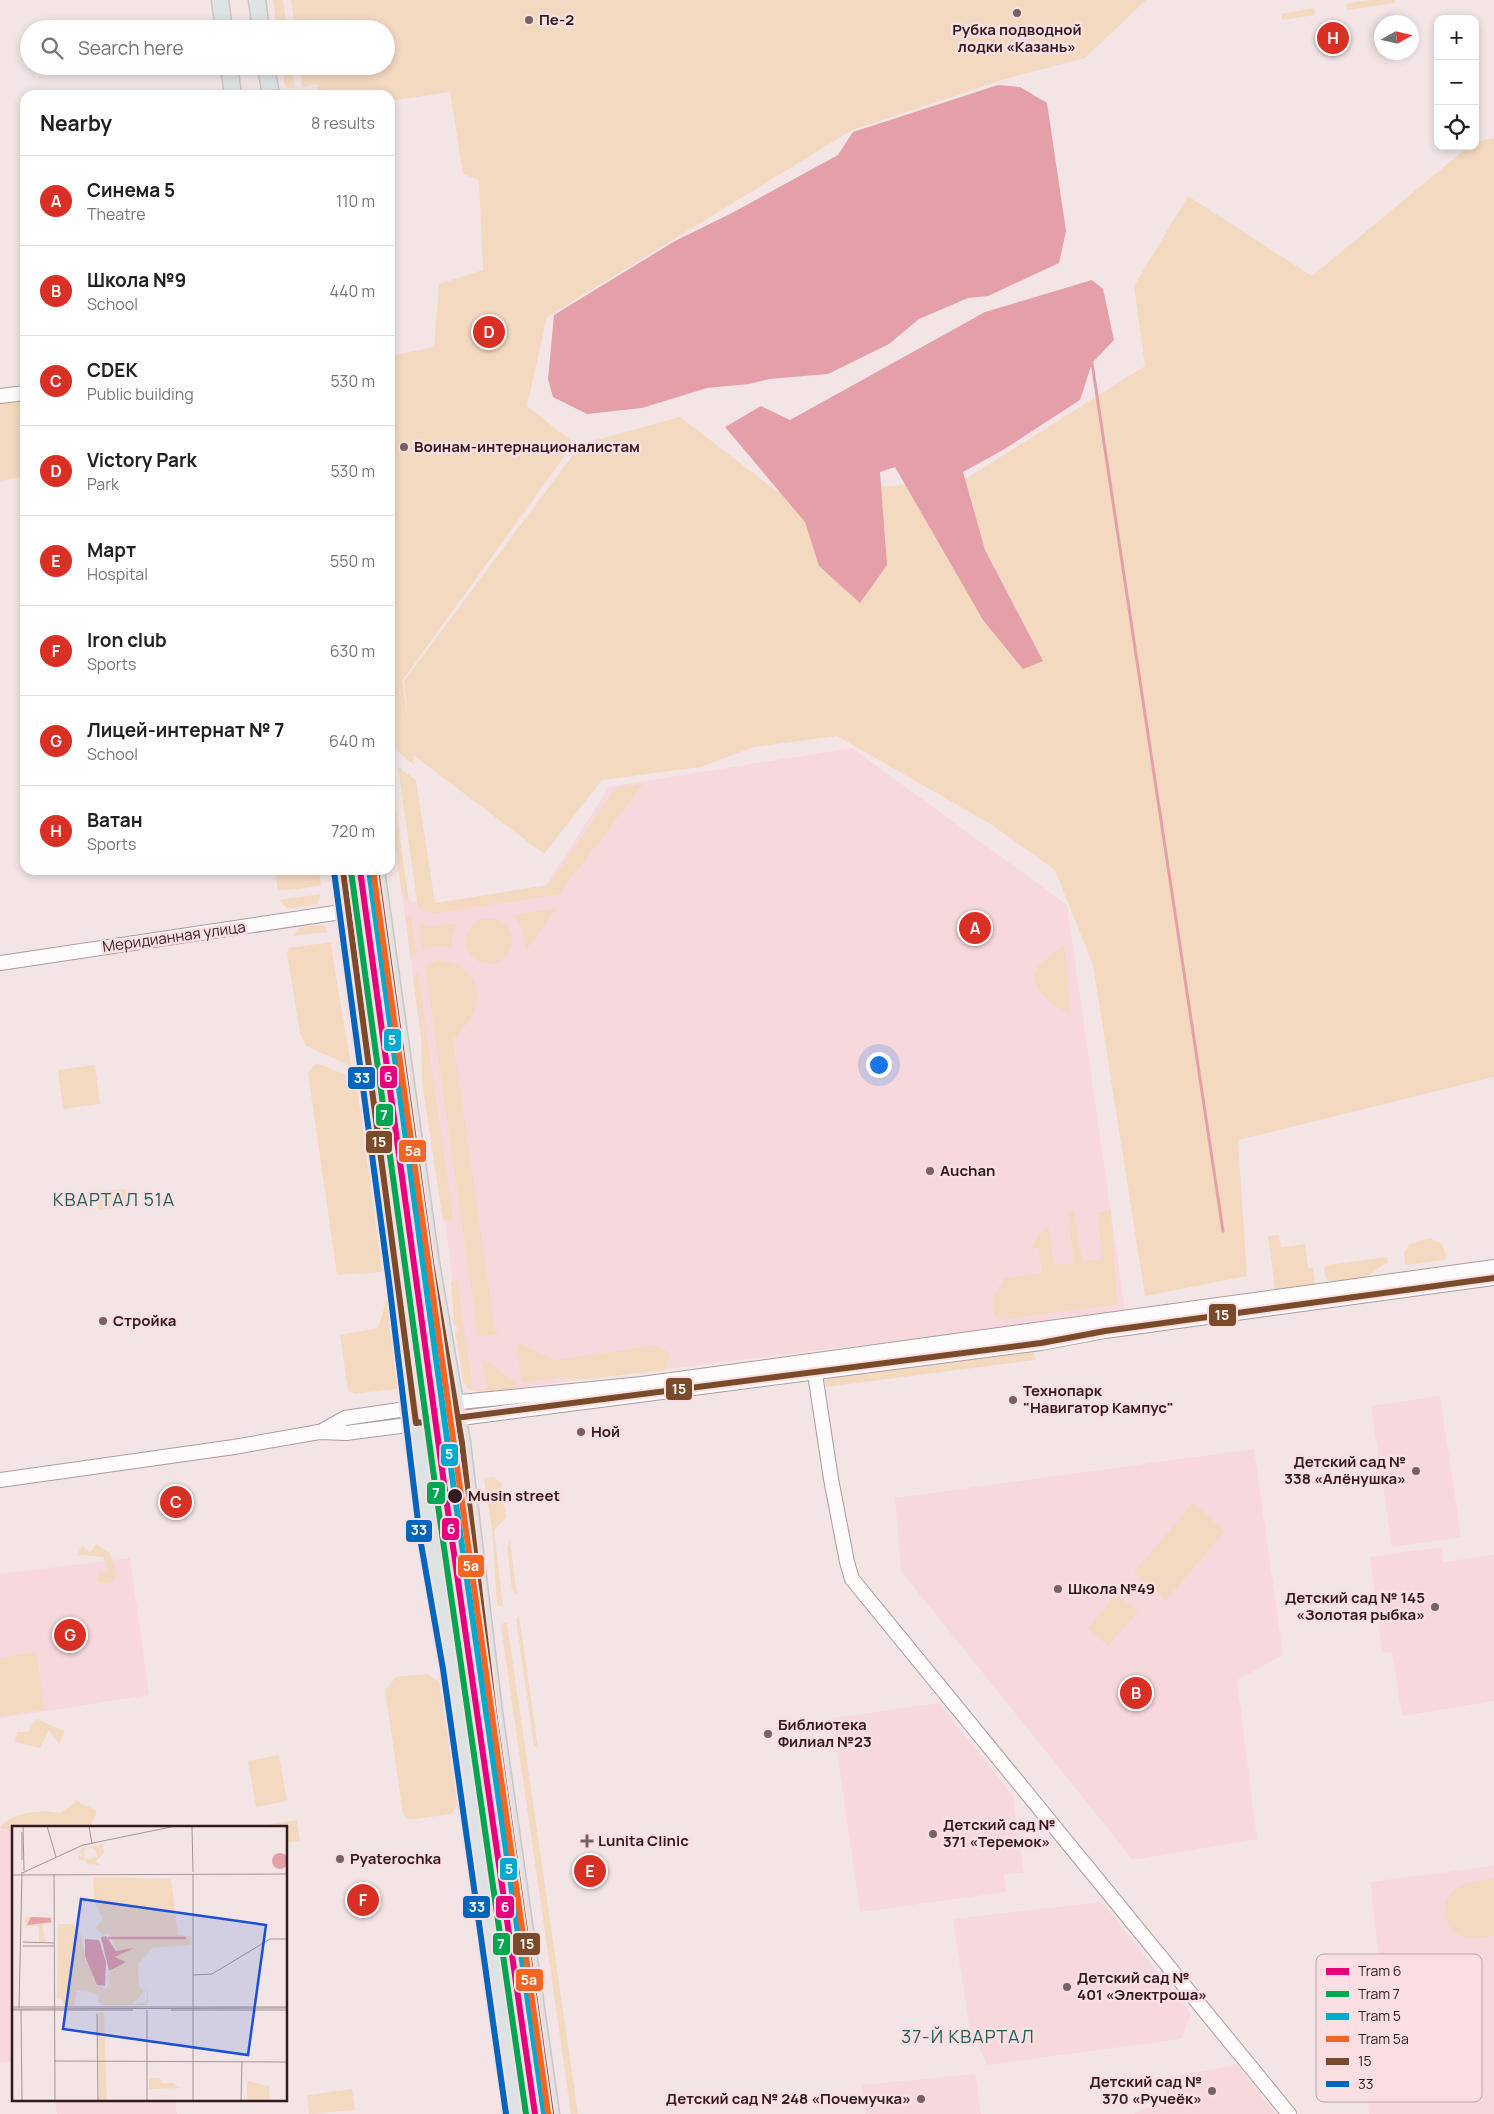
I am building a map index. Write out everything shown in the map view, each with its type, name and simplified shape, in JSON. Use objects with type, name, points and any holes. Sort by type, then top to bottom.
[{"type":"main road","points":[[220,0],[223,20]]},
{"type":"main road","points":[[257,0],[260,20]]},
{"type":"main road","points":[[230,75],[232,90]]},
{"type":"main road","points":[[267,75],[269,90]]},
{"type":"main road","points":[[344,875],[415,1416],[428,1537],[452,1668],[515,2114]]},
{"type":"main road","points":[[377,875],[431,1262],[462,1443],[477,1554],[494,1713],[551,2114]]},
{"type":"street","points":[[0,396],[20,394]]},
{"type":"street","name":"Меридианная улица","points":[[0,963],[348,911]]},
{"type":"street","points":[[814,1366],[1494,1267]]},
{"type":"street","points":[[0,1480],[234,1447],[320,1432],[328,1429],[341,1419],[415,1416],[814,1366],[1041,1342],[1105,1331],[1494,1278]]},
{"type":"street","points":[[814,1366],[831,1479],[852,1579],[1289,2114]]},
{"type":"shaded area","points":[[273,0],[283,0],[286,20],[276,20]]},
{"type":"shaded area","points":[[291,0],[1146,0],[1085,58],[1005,79],[852,130],[547,317],[527,406],[574,443],[402,681],[408,719],[404,681],[581,444],[680,417],[778,492],[961,482],[1145,366],[1134,286],[1188,196],[1312,276],[1464,150],[1479,150],[1479,141],[1494,138],[1494,1077],[1238,1140],[1247,1276],[1145,1296],[1093,965],[1055,870],[992,825],[837,736],[754,747],[701,767],[602,780],[544,854],[413,755],[414,765],[396,750],[395,355],[434,347],[439,284],[483,270],[479,180],[463,174],[450,92],[395,100],[395,90],[318,90],[317,84],[302,87],[300,75],[395,75],[395,20],[294,20]]},
{"type":"shaded area","points":[[1370,0],[1395,0],[1395,3],[1347,10],[1346,4]]},
{"type":"shaded area","points":[[1314,8],[1315,15],[1282,20],[1281,14]]},
{"type":"shaded area","points":[[283,75],[293,75],[295,88],[285,86]]},
{"type":"shaded area","points":[[998,85],[1020,87],[1047,103],[1066,231],[1059,263],[988,296],[968,298],[919,319],[889,344],[828,374],[769,379],[749,384],[707,388],[642,408],[587,414],[553,397],[548,379],[554,315],[675,241],[730,214],[838,155],[853,132]]},
{"type":"shaded area","points":[[1092,280],[1103,289],[1114,340],[1092,363],[1080,400],[1003,450],[963,472],[985,550],[1043,661],[1023,669],[983,620],[895,467],[880,472],[887,565],[860,603],[819,566],[805,522],[725,427],[761,406],[790,420],[985,312]]},
{"type":"shaded area","points":[[20,401],[20,477],[0,481],[0,404]]},
{"type":"shaded area","points":[[852,748],[1067,905],[1125,1312],[484,1392],[469,1389],[455,1324],[453,1282],[402,894],[408,900],[435,907],[543,890],[609,787]]},
{"type":"shaded area","points":[[398,767],[416,780],[435,903],[548,885],[616,788],[643,784],[559,894],[434,914],[418,908]]},
{"type":"shaded area","points":[[395,802],[409,902],[402,894],[395,846]]},
{"type":"shaded area","points":[[276,875],[320,875],[321,886],[278,891]]},
{"type":"shaded area","points":[[321,894],[317,904],[288,909],[279,900]]},
{"type":"shaded area","points":[[557,908],[526,950],[523,930],[514,915]]},
{"type":"shaded area","points":[[405,914],[411,917],[416,954],[411,959]]},
{"type":"shaded area","points":[[484,918],[494,918],[508,928],[512,941],[508,954],[502,960],[494,964],[484,964],[470,954],[466,946],[466,936],[476,922]]},
{"type":"shaded area","points":[[419,923],[433,926],[457,923],[452,937],[452,947],[436,946],[423,950]]},
{"type":"shaded area","points":[[325,926],[328,932],[293,936],[300,927]]},
{"type":"shaded area","points":[[331,942],[351,1066],[306,1046],[300,1033],[287,954],[289,948]]},
{"type":"shaded area","points":[[1064,945],[1071,1015],[1044,997],[1035,984],[1034,976],[1037,968]]},
{"type":"shaded area","points":[[438,960],[457,965],[464,970],[475,984],[477,992],[477,1001],[472,1015],[453,1040],[495,1331],[500,1334],[478,1337],[425,965]]},
{"type":"shaded area","points":[[418,972],[453,1219],[443,1221],[422,1083],[421,1035],[413,979]]},
{"type":"shaded area","points":[[319,1064],[356,1079],[382,1272],[337,1275],[308,1073],[314,1065]]},
{"type":"shaded area","points":[[95,1065],[100,1104],[63,1109],[58,1070]]},
{"type":"shaded area","points":[[126,1189],[127,1206],[98,1209],[96,1197],[105,1191]]},
{"type":"shaded area","points":[[1111,1210],[1117,1304],[1001,1320],[995,1317],[992,1305],[994,1296],[1005,1278],[1042,1273],[1039,1249],[1030,1247],[1048,1225],[1054,1265],[1074,1263],[1068,1212],[1074,1211],[1082,1261],[1103,1259],[1097,1213]]},
{"type":"shaded area","points":[[1279,1235],[1281,1247],[1305,1244],[1308,1268],[1313,1268],[1315,1283],[1313,1286],[1277,1291],[1275,1289],[1268,1236]]},
{"type":"shaded area","points":[[1430,1238],[1442,1244],[1447,1258],[1405,1265],[1404,1252],[1410,1244]]},
{"type":"shaded area","points":[[1387,1257],[1388,1262],[1360,1281],[1333,1284],[1326,1278],[1324,1268],[1327,1265]]},
{"type":"shaded area","points":[[457,1280],[473,1390],[486,1389],[482,1360],[487,1361],[522,1388],[484,1393],[468,1389],[464,1384],[455,1332],[459,1331],[458,1325],[454,1325],[451,1281]]},
{"type":"shaded area","points":[[389,1293],[401,1388],[355,1394],[348,1391],[340,1335],[378,1328]]},
{"type":"shaded area","points":[[516,1342],[555,1360],[657,1345],[670,1354],[666,1370],[577,1380],[564,1377],[522,1382]]},
{"type":"shaded area","points":[[1034,1349],[1035,1360],[826,1387],[824,1378]]},
{"type":"shaded area","name":"Детский сад № 338 «Алёнушка»","points":[[1440,1396],[1461,1537],[1392,1547],[1371,1406]]},
{"type":"shaded area","points":[[1254,1449],[1283,1655],[1237,1680],[1257,1839],[1133,1860],[901,1571],[895,1498]]},
{"type":"shaded area","points":[[494,1477],[501,1483],[506,1518],[494,1530],[503,1606],[500,1607],[497,1604],[492,1529],[484,1478]]},
{"type":"shaded area","points":[[1193,1503],[1225,1531],[1166,1600],[1134,1572]]},
{"type":"shaded area","points":[[510,1541],[517,1596],[512,1590],[507,1547]]},
{"type":"shaded area","points":[[96,1544],[110,1553],[117,1574],[110,1583],[98,1583],[99,1572],[108,1570],[103,1557],[77,1555],[82,1546],[90,1552]]},
{"type":"shaded area","name":"Детский сад № 145 «Золотая рыбка»","points":[[1442,1547],[1443,1562],[1494,1555],[1494,1701],[1402,1716],[1392,1652],[1382,1653],[1370,1557]]},
{"type":"shaded area","points":[[130,1558],[149,1695],[0,1718],[0,1574]]},
{"type":"shaded area","points":[[1117,1594],[1138,1612],[1108,1646],[1088,1628]]},
{"type":"shaded area","points":[[519,1615],[538,1748],[534,1745],[516,1619]]},
{"type":"shaded area","points":[[503,1623],[507,1623],[578,2114],[571,2114],[501,1626]]},
{"type":"shaded area","points":[[36,1652],[45,1710],[0,1716],[0,1658]]},
{"type":"shaded area","points":[[427,1674],[439,1682],[459,1804],[451,1814],[409,1820],[403,1814],[385,1690],[396,1677]]},
{"type":"shaded area","name":"Детский сад № 371 «Теремок»","points":[[939,1703],[1013,1796],[1024,1873],[1004,1874],[1006,1892],[860,1912],[832,1718]]},
{"type":"shaded area","points":[[36,1719],[65,1731],[59,1744],[49,1730],[40,1748],[15,1742],[17,1732],[28,1732]]},
{"type":"shaded area","points":[[279,1755],[287,1801],[256,1807],[248,1761]]},
{"type":"shaded area","points":[[77,1801],[97,1811],[91,1826],[12,1826],[12,1829],[1,1829],[0,1827],[12,1818],[28,1813],[45,1811],[60,1813]]},
{"type":"shaded area","points":[[297,1820],[300,1841],[288,1843],[288,1826],[266,1825]]},
{"type":"shaded area","points":[[12,1828],[12,2061],[0,2063],[0,1830]]},
{"type":"shaded area","points":[[1494,1866],[1494,2114],[1369,2114],[1368,2102],[1482,2102],[1482,1954],[1379,1954],[1370,1882]]},
{"type":"shaded area","points":[[1494,1879],[1494,1936],[1471,1938],[1463,1937],[1456,1933],[1447,1922],[1445,1914],[1447,1900],[1451,1893],[1465,1884]]},
{"type":"shaded area","name":"Детский сад № 401 «Электроша»","points":[[1102,1902],[1191,2014],[1181,2039],[987,2065],[969,2025],[953,1919]]},
{"type":"shaded area","name":"Детский сад № 370 «Ручеёк»","points":[[1237,2065],[1276,2114],[1135,2114],[1139,2110],[1163,2104],[1169,2077]]},
{"type":"shaded area","name":"Детский сад № 248 «Почемучка»","points":[[975,2074],[981,2114],[865,2114],[862,2085]]},
{"type":"shaded area","points":[[352,2089],[355,2110],[309,2114],[307,2095]]},
{"type":"shaded area","points":[[55,2102],[175,2102],[177,2114],[57,2114]]},
{"type":"waterway","points":[[1092,363],[1223,1231]]},
{"type":"tram line","name":"7","points":[[352,875],[437,1499],[526,2114]]},
{"type":"tram line","name":"6","points":[[361,875],[446,1498],[535,2114]]},
{"type":"tram line","name":"5","points":[[370,875],[455,1497],[544,2113]]},
{"type":"tram line","name":"5а","points":[[374,875],[548,2113]]},
{"type":"transit line","name":"33","points":[[335,875],[389,1282],[420,1538],[443,1669],[506,2114]]},
{"type":"transit line","name":"15","points":[[344,875],[416,1423],[1041,1343],[1105,1331],[1494,1278]]},
{"type":"transit line","name":"33","points":[[368,875],[422,1264],[453,1444],[485,1714],[542,2114]]},
{"type":"transit line","name":"15","points":[[377,875],[431,1263],[462,1443],[494,1713],[551,2114]]},
{"type":"place","name":"Рубка подводной лодки «Казань»","points":[[1017,13]]},
{"type":"place","name":"Пе-2","points":[[529,20]]},
{"type":"place","name":"Ватан","points":[[1333,38]]},
{"type":"place","name":"Victory Park","points":[[489,332]]},
{"type":"place","name":"Воинам-интернационалистам","points":[[404,447]]},
{"type":"place","name":"Синема 5","points":[[975,928]]},
{"type":"place","name":"Auchan","points":[[930,1171]]},
{"type":"place","name":"Стройка","points":[[103,1321]]},
{"type":"place","name":"Технопарк \"Навигатор Кампус\"","points":[[1013,1400]]},
{"type":"place","name":"Ной","points":[[581,1432]]},
{"type":"place","name":"Детский сад № 338 «Алёнушка»","points":[[1416,1471]]},
{"type":"place","name":"Musin street","points":[[455,1496]]},
{"type":"place","name":"CDEK","points":[[176,1502]]},
{"type":"place","name":"Школа №49","points":[[1058,1589]]},
{"type":"place","name":"Детский сад № 145 «Золотая рыбка»","points":[[1435,1607]]},
{"type":"place","name":"Лицей-интернат № 7","points":[[70,1635]]},
{"type":"place","name":"Школа №9","points":[[1136,1693]]},
{"type":"place","name":"Библиотека Филиал №23","points":[[768,1734]]},
{"type":"place","name":"Детский сад № 371 «Теремок»","points":[[933,1834]]},
{"type":"place","name":"Lunita Clinic","points":[[587,1841]]},
{"type":"place","name":"Pyaterochka","points":[[340,1859]]},
{"type":"place","name":"Март","points":[[590,1871]]},
{"type":"place","name":"Iron club","points":[[363,1900]]},
{"type":"place","name":"Детский сад № 401 «Электроша»","points":[[1067,1987]]},
{"type":"place","name":"Детский сад № 370 «Ручеёк»","points":[[1212,2091]]},
{"type":"place","name":"Детский сад № 248 «Почемучка»","points":[[921,2099]]},
{"type":"district","name":"КВАРТАЛ 51А","points":[[114,1200]]},
{"type":"district","name":"37-Й КВАРТАЛ","points":[[968,2037]]}]
